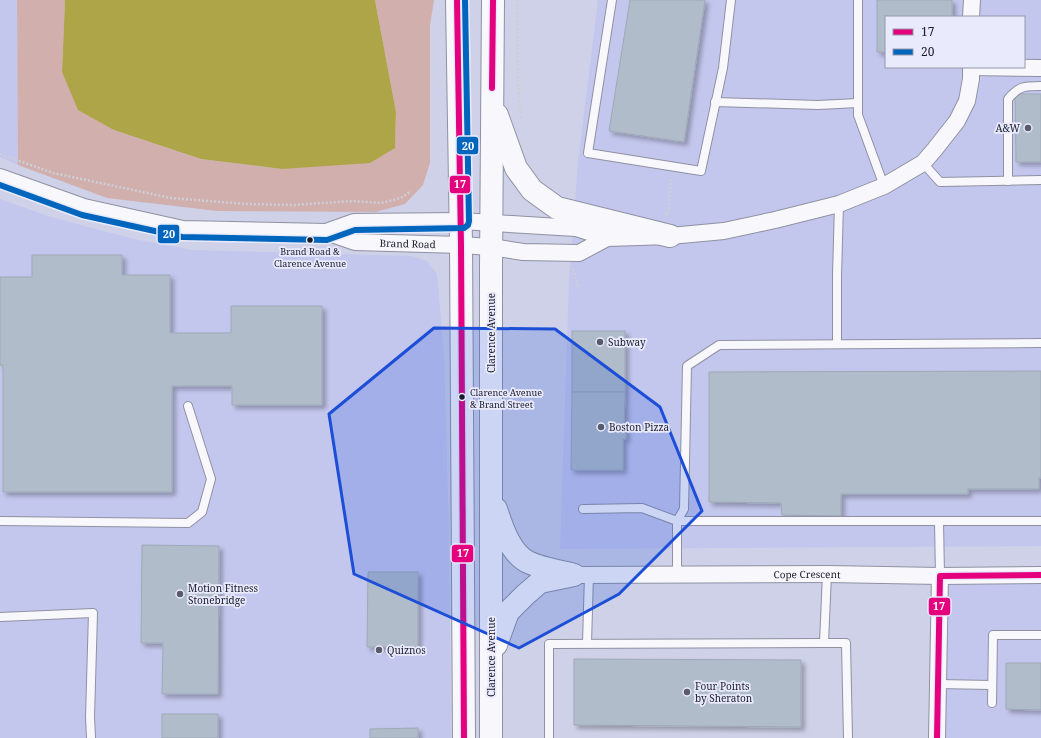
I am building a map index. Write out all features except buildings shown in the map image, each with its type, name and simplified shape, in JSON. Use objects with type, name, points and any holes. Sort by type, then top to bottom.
[{"type":"main road","points":[[457,0],[461,221],[464,738]]},
{"type":"main road","name":"Clarence Avenue","points":[[491,738],[491,247],[493,0]]},
{"type":"main road","points":[[492,102],[516,168],[532,190],[557,208],[670,236]]},
{"type":"main road","points":[[491,494],[504,534],[515,551],[527,562],[582,575]]},
{"type":"main road","points":[[491,661],[508,612],[525,595],[540,582],[582,575]]},
{"type":"street","points":[[971,16],[972,0]]},
{"type":"street","points":[[607,238],[670,236],[724,231],[839,204],[884,186],[923,162],[957,121],[967,101],[971,79],[971,68]]},
{"type":"street","points":[[1025,68],[1041,68]]},
{"type":"street","name":"Brand Road","points":[[0,177],[84,208],[183,229],[326,232],[355,242],[461,245],[491,247],[523,252],[578,253],[607,238]]},
{"type":"street","name":"Brand Road","points":[[326,232],[354,222],[461,221],[576,228],[607,238]]},
{"type":"street","name":"Cope Crescent","points":[[582,575],[1041,575]]},
{"type":"street","points":[[937,738],[940,576]]},
{"type":"lane","points":[[612,0],[588,153],[701,171],[723,68],[731,0]]},
{"type":"lane","points":[[858,0],[858,115],[884,186]]},
{"type":"lane","points":[[1008,181],[1008,99],[1015,91],[1023,86],[1041,86]]},
{"type":"lane","points":[[715,102],[818,105],[858,103]]},
{"type":"lane","points":[[923,162],[940,182],[1041,180]]},
{"type":"lane","points":[[837,344],[839,204]]},
{"type":"lane","points":[[677,575],[677,521],[684,509],[687,366],[719,345],[1041,343]]},
{"type":"lane","points":[[0,521],[188,523],[202,512],[211,479],[188,406]]},
{"type":"lane","points":[[583,509],[642,508],[677,521],[1041,521]]},
{"type":"lane","points":[[939,521],[940,576]]},
{"type":"lane","points":[[824,643],[826,574]]},
{"type":"lane","points":[[582,575],[587,643]]},
{"type":"lane","points":[[0,617],[93,613],[90,717],[91,738]]},
{"type":"lane","points":[[992,703],[992,635],[1041,635]]},
{"type":"lane","points":[[549,738],[549,644],[846,643],[848,738]]},
{"type":"lane","points":[[938,684],[992,686]]},
{"type":"path","points":[[517,0],[518,86],[521,122]]},
{"type":"path","points":[[0,154],[53,173],[171,198],[246,204],[294,205],[352,201],[381,203],[401,198],[411,191]]},
{"type":"path","points":[[661,214],[668,214],[673,166]]},
{"type":"highlighted area","points":[[434,328],[555,329],[660,407],[702,511],[619,594],[519,648],[354,574],[329,414]]},
{"type":"shaded area","points":[[0,0],[17,0],[18,165],[0,157]]},
{"type":"shaded area","points":[[17,0],[65,0],[62,72],[114,130],[201,159],[282,169],[395,148],[396,112],[375,0],[434,0],[430,25],[430,163],[423,185],[405,204],[376,212],[217,211],[107,198],[18,165]]},
{"type":"shaded area","points":[[65,0],[375,0],[396,112],[395,148],[370,163],[282,169],[201,159],[114,130],[78,110],[62,72]]},
{"type":"shaded area","points":[[598,0],[1041,0],[1041,546],[560,549],[569,282],[578,162]]},
{"type":"shaded area","points":[[0,199],[51,217],[134,239],[192,250],[411,256],[427,261],[437,274],[444,355],[449,532],[451,738],[0,738]]},
{"type":"shaded area","points":[[1041,575],[1041,738],[937,738],[940,576]]},
{"type":"transit line","name":"17","points":[[457,0],[461,245],[464,738]]},
{"type":"transit line","name":"20","points":[[0,185],[82,215],[182,237],[327,240],[355,230],[464,228],[468,225],[469,221],[465,0]]},
{"type":"transit line","name":"17","points":[[492,88],[493,0]]},
{"type":"transit line","name":"17","points":[[937,738],[940,576],[1041,575]]},
{"type":"place","name":"A&W","points":[[1028,128]]},
{"type":"place","name":"Brand Road & Clarence Avenue","points":[[310,240]]},
{"type":"place","name":"Subway","points":[[600,342]]},
{"type":"place","name":"Clarence Avenue & Brand Street","points":[[462,397]]},
{"type":"place","name":"Boston Pizza","points":[[601,427]]},
{"type":"place","name":"Motion Fitness Stonebridge","points":[[180,594]]},
{"type":"place","name":"Quiznos","points":[[379,650]]},
{"type":"place","name":"Four Points by Sheraton","points":[[687,692]]}]
